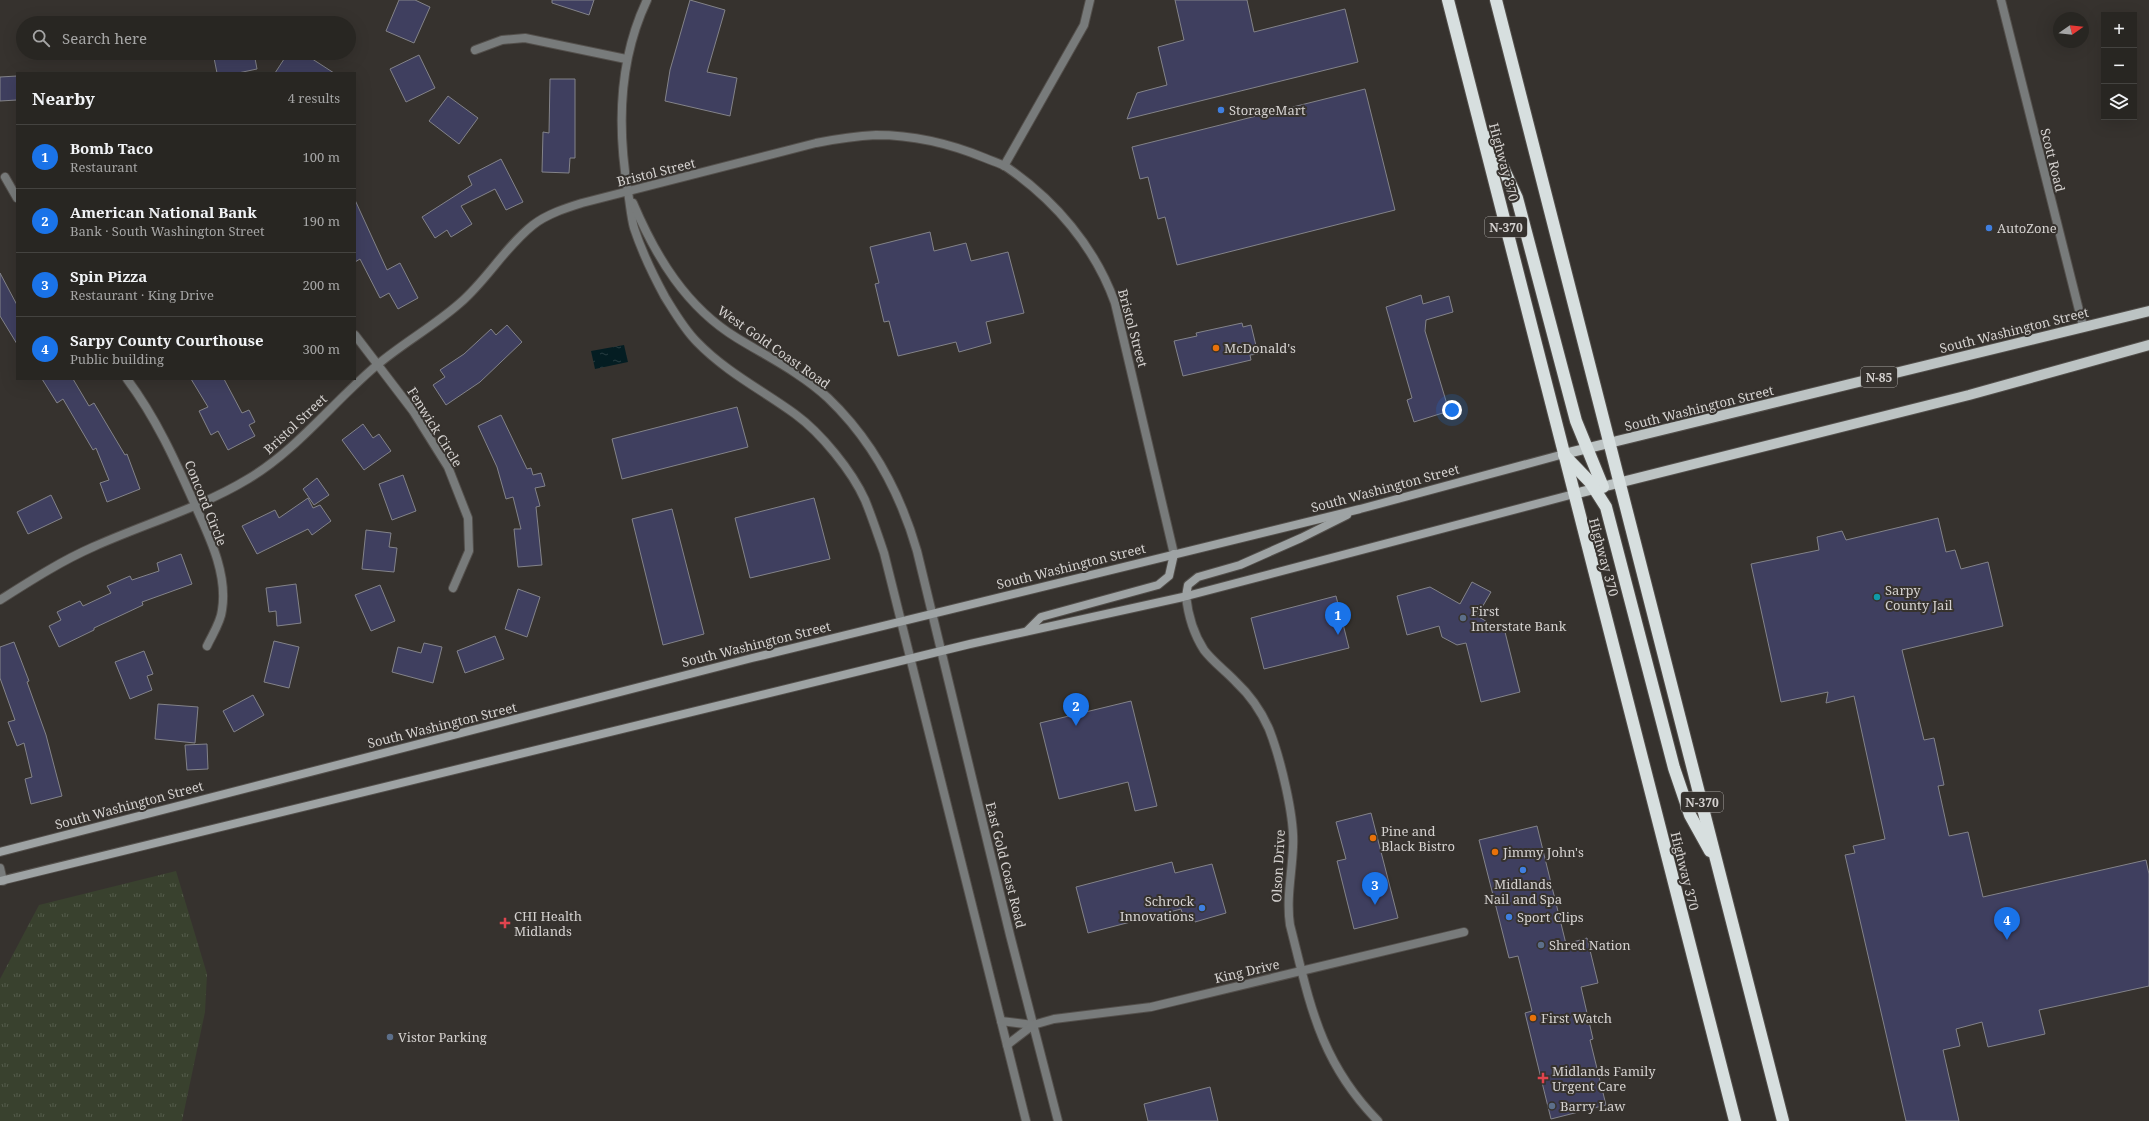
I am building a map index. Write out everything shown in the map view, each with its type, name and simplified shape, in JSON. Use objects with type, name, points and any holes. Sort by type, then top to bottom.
[{"type":"highway","name":"Highway 370","points":[[1448,0],[1735,1121]]},
{"type":"highway","name":"N-370","points":[[1496,0],[1783,1121]]},
{"type":"highway","points":[[1475,107],[1517,198],[1564,382],[1606,507],[1677,774],[1690,815],[1718,867]]},
{"type":"highway","points":[[1564,454],[1599,488]]},
{"type":"main road","name":"South Washington Street","points":[[0,852],[901,621],[1360,509],[1564,454],[2149,310]]},
{"type":"main road","points":[[1,881],[941,651],[1186,596],[1574,494],[1969,395],[2149,345]]},
{"type":"main road","points":[[1186,596],[1188,585],[1198,576],[1240,565],[1301,538],[1360,509]]},
{"type":"main road","points":[[1026,631],[1041,617],[1158,585],[1168,576],[1174,554]]},
{"type":"street","name":"West Gold Coast Road","points":[[647,0],[638,19],[626,59],[622,88],[621,140],[634,227],[648,262],[678,318],[696,342],[744,381],[796,414],[830,449],[849,474],[864,499],[874,524],[884,553],[901,621]]},
{"type":"street","points":[[1004,166],[1084,24],[1090,0]]},
{"type":"street","name":"Scott Road","points":[[2001,0],[2082,326]]},
{"type":"street","points":[[476,50],[502,40],[525,38],[626,59]]},
{"type":"street","name":"Bristol Street","points":[[0,600],[38,576],[92,547],[195,505],[248,479],[279,457],[378,364],[447,315],[471,294],[505,253],[534,224],[565,208],[816,143],[847,137],[877,135],[922,139],[950,145],[1004,166],[1056,208],[1080,235],[1108,283],[1122,329],[1174,554]]},
{"type":"street","points":[[5,177],[16,196]]},
{"type":"street","name":"West Gold Coast Road","points":[[628,192],[647,235],[662,262],[687,295],[709,317],[736,338],[795,373],[828,398],[876,456],[892,483],[910,525],[932,614]]},
{"type":"street","name":"Fenwick Circle","points":[[356,336],[413,411],[448,467],[468,518],[469,551],[453,588]]},
{"type":"street","name":"Concord Circle","points":[[128,380],[158,425],[195,505],[211,544],[222,579],[222,610],[207,646]]},
{"type":"street","name":"Olson Drive","points":[[1186,596],[1192,624],[1205,650],[1256,705],[1269,730],[1285,786],[1292,824],[1293,847],[1288,911],[1317,1027],[1328,1054],[1343,1081],[1378,1121]]},
{"type":"street","name":"East Gold Coast Road","points":[[932,614],[1058,1121]]},
{"type":"street","points":[[901,621],[1026,1121]]},
{"type":"street","points":[[0,868],[1,881]]},
{"type":"street","name":"King Drive","points":[[1001,1021],[1033,1025],[1063,1017],[1152,1007],[1464,932]]},
{"type":"street","name":"King Drive","points":[[1007,1045],[1033,1025]]},
{"type":"green space","points":[[176,871],[207,974],[205,1012],[182,1121],[0,1121],[0,979],[39,905]]},
{"type":"water","points":[[624,345],[628,362],[595,369],[591,351]]},
{"type":"building","points":[[399,0],[415,0],[430,7],[414,43],[386,31]]},
{"type":"building","points":[[552,0],[594,0],[589,15],[552,3]]},
{"type":"building","points":[[690,0],[725,10],[707,72],[737,78],[730,116],[665,101],[670,70]]},
{"type":"building","points":[[1175,0],[1247,0],[1254,32],[1345,9],[1358,62],[1127,119],[1137,93],[1167,85],[1158,47],[1184,40]]},
{"type":"building","points":[[419,55],[435,88],[406,102],[390,69]]},
{"type":"building","points":[[214,60],[255,60],[257,69],[243,72],[217,72]]},
{"type":"building","points":[[283,60],[314,60],[332,72],[276,72]]},
{"type":"building","points":[[16,76],[16,100],[0,101],[0,77]]},
{"type":"building","points":[[550,79],[575,79],[575,158],[570,158],[569,173],[542,172],[543,132],[549,133]]},
{"type":"building","points":[[1365,89],[1395,210],[1177,265],[1165,217],[1158,219],[1148,177],[1140,179],[1132,147]]},
{"type":"building","points":[[448,96],[478,118],[459,144],[429,121]]},
{"type":"building","points":[[501,159],[523,202],[506,210],[495,189],[461,206],[472,224],[451,237],[447,230],[435,238],[422,217],[472,185],[468,176]]},
{"type":"building","points":[[356,202],[387,270],[400,263],[418,298],[398,309],[389,293],[380,298],[360,259],[356,261]]},
{"type":"building","points":[[930,232],[934,251],[966,243],[971,261],[1008,252],[1024,313],[986,322],[991,343],[959,352],[956,342],[898,356],[889,321],[884,322],[875,284],[879,283],[870,247]]},
{"type":"building","points":[[0,273],[16,303],[16,342],[0,316]]},
{"type":"building","points":[[1421,295],[1423,304],[1449,296],[1453,312],[1426,320],[1425,331],[1449,411],[1414,422],[1407,400],[1412,398],[1386,307]]},
{"type":"building","name":"McDonald's","points":[[1242,323],[1243,327],[1251,325],[1258,354],[1250,355],[1251,360],[1183,376],[1174,341],[1197,336],[1196,333]]},
{"type":"building","points":[[507,325],[522,342],[480,382],[446,405],[433,385],[445,377],[440,370],[464,354],[491,329],[496,335]]},
{"type":"building","points":[[43,380],[74,380],[89,406],[94,403],[125,455],[127,454],[140,489],[107,502],[100,483],[109,480],[96,448],[93,450],[63,399],[57,403]]},
{"type":"building","points":[[192,380],[225,380],[242,413],[249,410],[255,422],[249,425],[255,436],[228,450],[218,431],[211,435],[199,411],[208,407]]},
{"type":"building","points":[[737,407],[748,447],[622,479],[612,439]]},
{"type":"building","points":[[501,415],[527,469],[531,468],[533,475],[541,473],[545,486],[535,488],[540,506],[536,507],[542,565],[518,567],[514,529],[521,529],[513,497],[506,499],[497,467],[478,426]]},
{"type":"building","points":[[363,424],[373,438],[379,434],[391,451],[364,470],[342,440]]},
{"type":"building","points":[[403,475],[416,511],[392,520],[379,484]]},
{"type":"building","points":[[317,478],[329,495],[314,505],[303,489]]},
{"type":"building","points":[[51,495],[62,518],[28,534],[17,512]]},
{"type":"building","points":[[308,498],[313,508],[320,505],[331,521],[312,535],[308,529],[257,554],[242,526],[275,510],[279,518]]},
{"type":"building","points":[[814,498],[830,559],[750,578],[735,518]]},
{"type":"building","points":[[672,509],[704,634],[663,645],[632,519]]},
{"type":"building","points":[[1938,518],[1946,552],[1955,550],[1961,569],[1988,562],[2003,626],[1902,650],[1924,740],[1934,738],[1944,785],[1938,786],[1949,836],[1968,832],[1983,897],[2146,860],[2149,874],[2149,986],[2039,1010],[2045,1034],[1988,1047],[1982,1022],[1956,1029],[1960,1046],[1943,1050],[1959,1121],[1906,1121],[1845,855],[1855,853],[1853,846],[1885,839],[1854,696],[1826,703],[1828,692],[1781,702],[1751,564],[1819,550],[1817,537],[1842,531],[1846,540]]},
{"type":"building","points":[[366,530],[391,533],[389,547],[397,548],[394,572],[362,569]]},
{"type":"building","points":[[181,554],[192,584],[142,602],[143,605],[94,628],[94,630],[59,647],[49,626],[61,620],[57,612],[80,601],[83,606],[111,593],[107,586],[130,576],[132,580],[159,571],[157,563]]},
{"type":"building","points":[[1472,582],[1491,592],[1477,616],[1505,632],[1520,692],[1481,702],[1466,643],[1457,645],[1442,637],[1439,626],[1407,635],[1397,596],[1430,587],[1460,604]]},
{"type":"building","points":[[296,584],[301,623],[277,626],[276,611],[269,612],[266,588]]},
{"type":"building","points":[[380,585],[395,621],[371,631],[355,595]]},
{"type":"building","points":[[518,589],[540,597],[527,637],[505,629]]},
{"type":"building","points":[[1336,596],[1349,648],[1264,669],[1251,618]]},
{"type":"building","points":[[495,636],[504,659],[465,673],[457,651]]},
{"type":"building","points":[[274,641],[299,647],[289,688],[264,682]]},
{"type":"building","points":[[14,642],[29,681],[27,682],[46,735],[62,796],[31,804],[25,779],[32,777],[24,743],[17,746],[8,722],[15,720],[0,678],[0,647]]},
{"type":"building","points":[[424,643],[442,647],[433,683],[392,672],[398,647],[421,653]]},
{"type":"building","points":[[144,651],[153,674],[147,676],[152,690],[130,699],[115,662]]},
{"type":"building","points":[[253,695],[264,715],[234,732],[223,711]]},
{"type":"building","points":[[1131,701],[1157,806],[1135,811],[1128,782],[1059,799],[1040,723]]},
{"type":"building","points":[[158,704],[198,707],[195,743],[155,739]]},
{"type":"building","points":[[207,744],[208,769],[187,770],[185,745]]},
{"type":"building","points":[[1371,813],[1398,918],[1354,929],[1337,861],[1346,859],[1336,822]]},
{"type":"building","points":[[1537,826],[1566,944],[1587,938],[1598,983],[1581,987],[1593,1039],[1590,1040],[1606,1105],[1551,1119],[1525,1013],[1532,1011],[1518,956],[1509,958],[1479,840]]},
{"type":"building","points":[[1172,862],[1175,873],[1212,864],[1226,913],[1195,922],[1194,919],[1185,921],[1181,909],[1088,933],[1076,887]]},
{"type":"building","points":[[1210,1087],[1218,1121],[1148,1121],[1144,1104]]},
{"type":"place","name":"StorageMart","points":[[1221,110]]},
{"type":"place","name":"AutoZone","points":[[1989,228]]},
{"type":"place","name":"McDonald's","points":[[1216,348]]},
{"type":"place","name":"Sarpy County Jail","points":[[1877,597]]},
{"type":"place","name":"First Interstate Bank","points":[[1463,618]]},
{"type":"place","name":"Bomb Taco","points":[[1338,635]]},
{"type":"place","name":"American National Bank","points":[[1076,726]]},
{"type":"place","name":"Pine and Black Bistro","points":[[1373,838]]},
{"type":"place","name":"Jimmy John's","points":[[1495,852]]},
{"type":"place","name":"Midlands Nail and Spa","points":[[1523,870]]},
{"type":"place","name":"Spin Pizza","points":[[1375,905]]},
{"type":"place","name":"Schrock Innovations","points":[[1202,908]]},
{"type":"place","name":"Sport Clips","points":[[1509,917]]},
{"type":"place","name":"CHI Health Midlands","points":[[505,923]]},
{"type":"place","name":"Sarpy County Courthouse","points":[[2007,940]]},
{"type":"place","name":"Shred Nation","points":[[1541,945]]},
{"type":"place","name":"First Watch","points":[[1533,1018]]},
{"type":"place","name":"Vistor Parking","points":[[390,1037]]},
{"type":"place","name":"Midlands Family Urgent Care","points":[[1543,1078]]},
{"type":"place","name":"Barry Law","points":[[1552,1106]]}]
